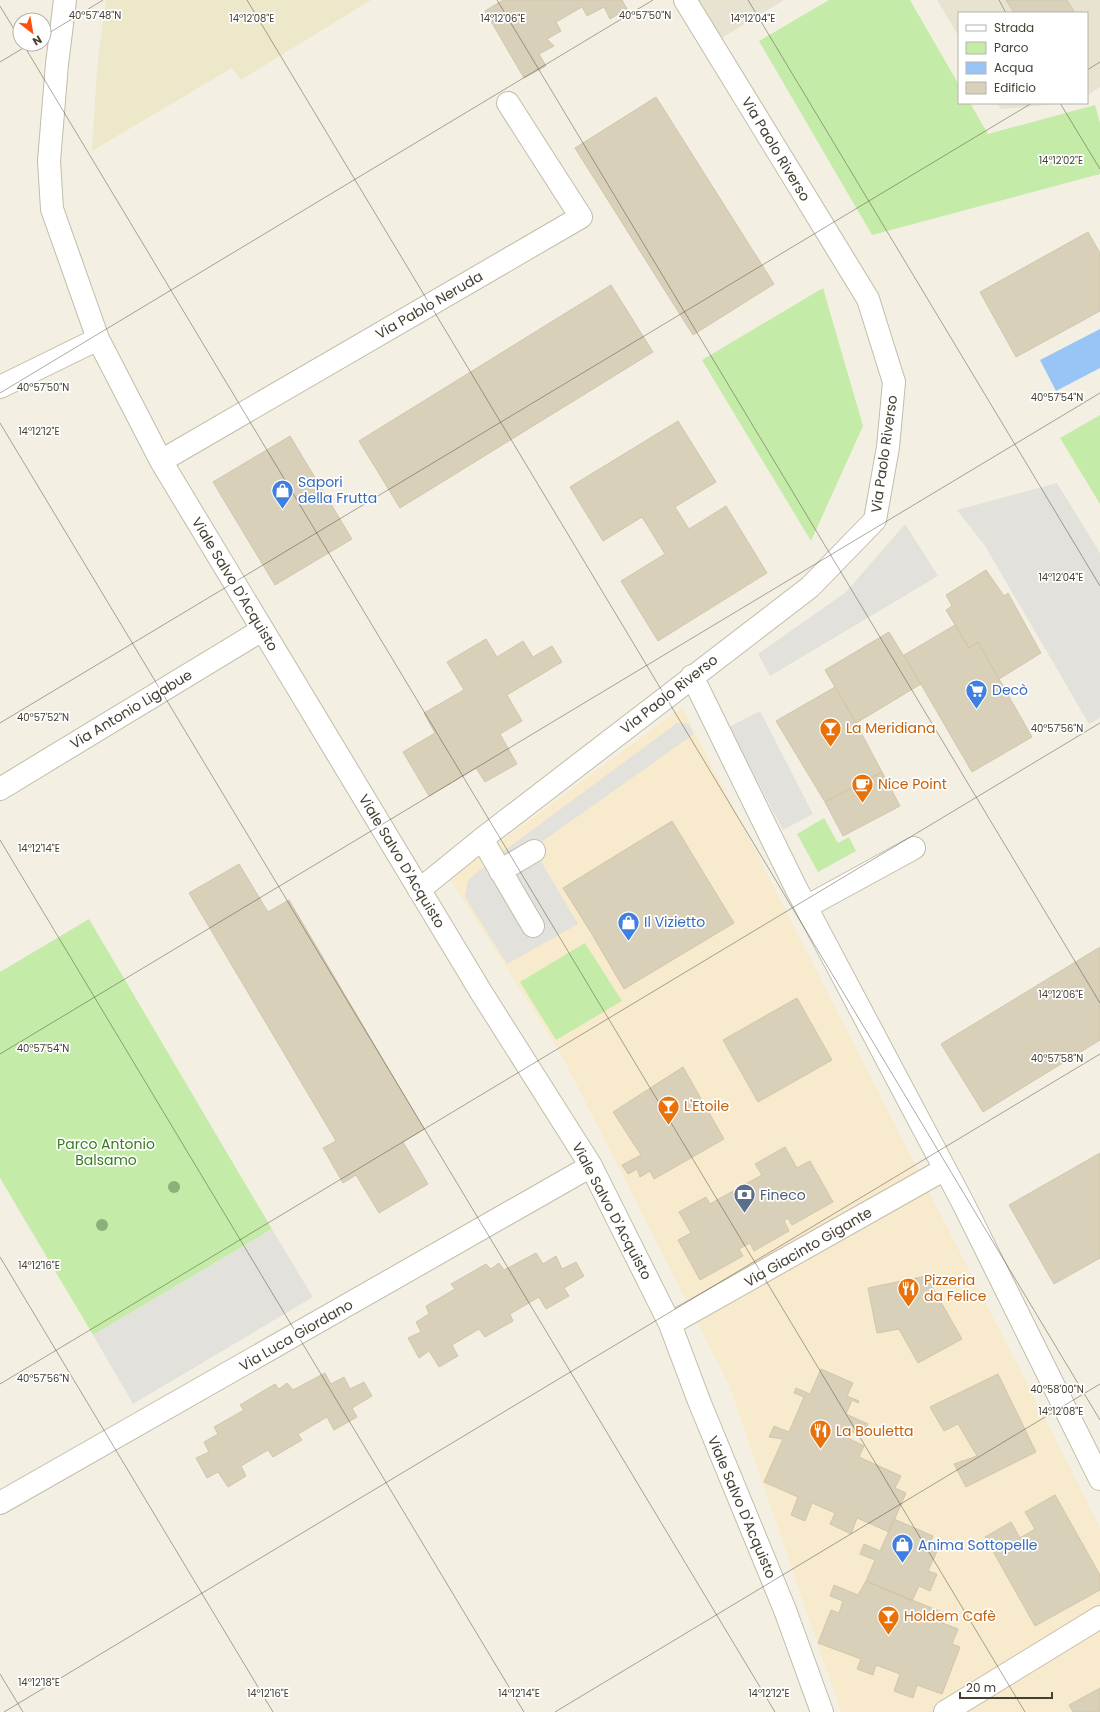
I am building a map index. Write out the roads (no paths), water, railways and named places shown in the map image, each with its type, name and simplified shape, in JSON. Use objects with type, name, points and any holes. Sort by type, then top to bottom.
[{"type":"street","name":"Viale Salvo D'Acquisto","points":[[65,0],[57,64],[50,161],[52,209],[98,339],[161,461],[481,992],[591,1166],[670,1324],[698,1401],[785,1610],[822,1712]]},
{"type":"street","name":"Via Paolo Riverso","points":[[419,890],[482,839],[692,676],[810,587],[874,520],[888,447],[894,382],[868,299],[686,0]]},
{"type":"street","name":"Via Pablo Neruda","points":[[161,461],[581,217],[508,103]]},
{"type":"street","points":[[0,387],[98,339]]},
{"type":"street","name":"Via Antonio Ligabue","points":[[0,788],[262,630]]},
{"type":"street","points":[[692,676],[806,907],[945,1169],[1100,1479]]},
{"type":"street","points":[[482,839],[533,926]]},
{"type":"street","points":[[806,907],[914,848]]},
{"type":"street","points":[[500,871],[534,851]]},
{"type":"street","name":"Via Luca Giordano","points":[[0,1503],[591,1166]]},
{"type":"street","name":"Via Giacinto Gigante","points":[[670,1324],[945,1169]]},
{"type":"street","points":[[945,1712],[1100,1617]]},
{"type":"water","points":[[1100,329],[1100,368],[1056,391],[1040,360]]},
{"type":"place","name":"Sapori della Frutta","points":[[282,510]]},
{"type":"place","name":"Decò","points":[[977,710]]},
{"type":"place","name":"La Meridiana","points":[[831,748]]},
{"type":"place","name":"Nice Point","points":[[862,804]]},
{"type":"place","name":"Il Vizietto","points":[[628,942]]},
{"type":"place","name":"L'Etoile","points":[[669,1126]]},
{"type":"place","name":"Fineco","points":[[745,1214]]},
{"type":"place","name":"Pizzeria da Felice","points":[[908,1308]]},
{"type":"place","name":"La Bouletta","points":[[820,1450]]},
{"type":"place","name":"Anima Sottopelle","points":[[902,1564]]},
{"type":"place","name":"Holdem Cafè","points":[[888,1636]]},
{"type":"park label","name":"Parco Antonio Balsamo","points":[[106,1152]]}]
